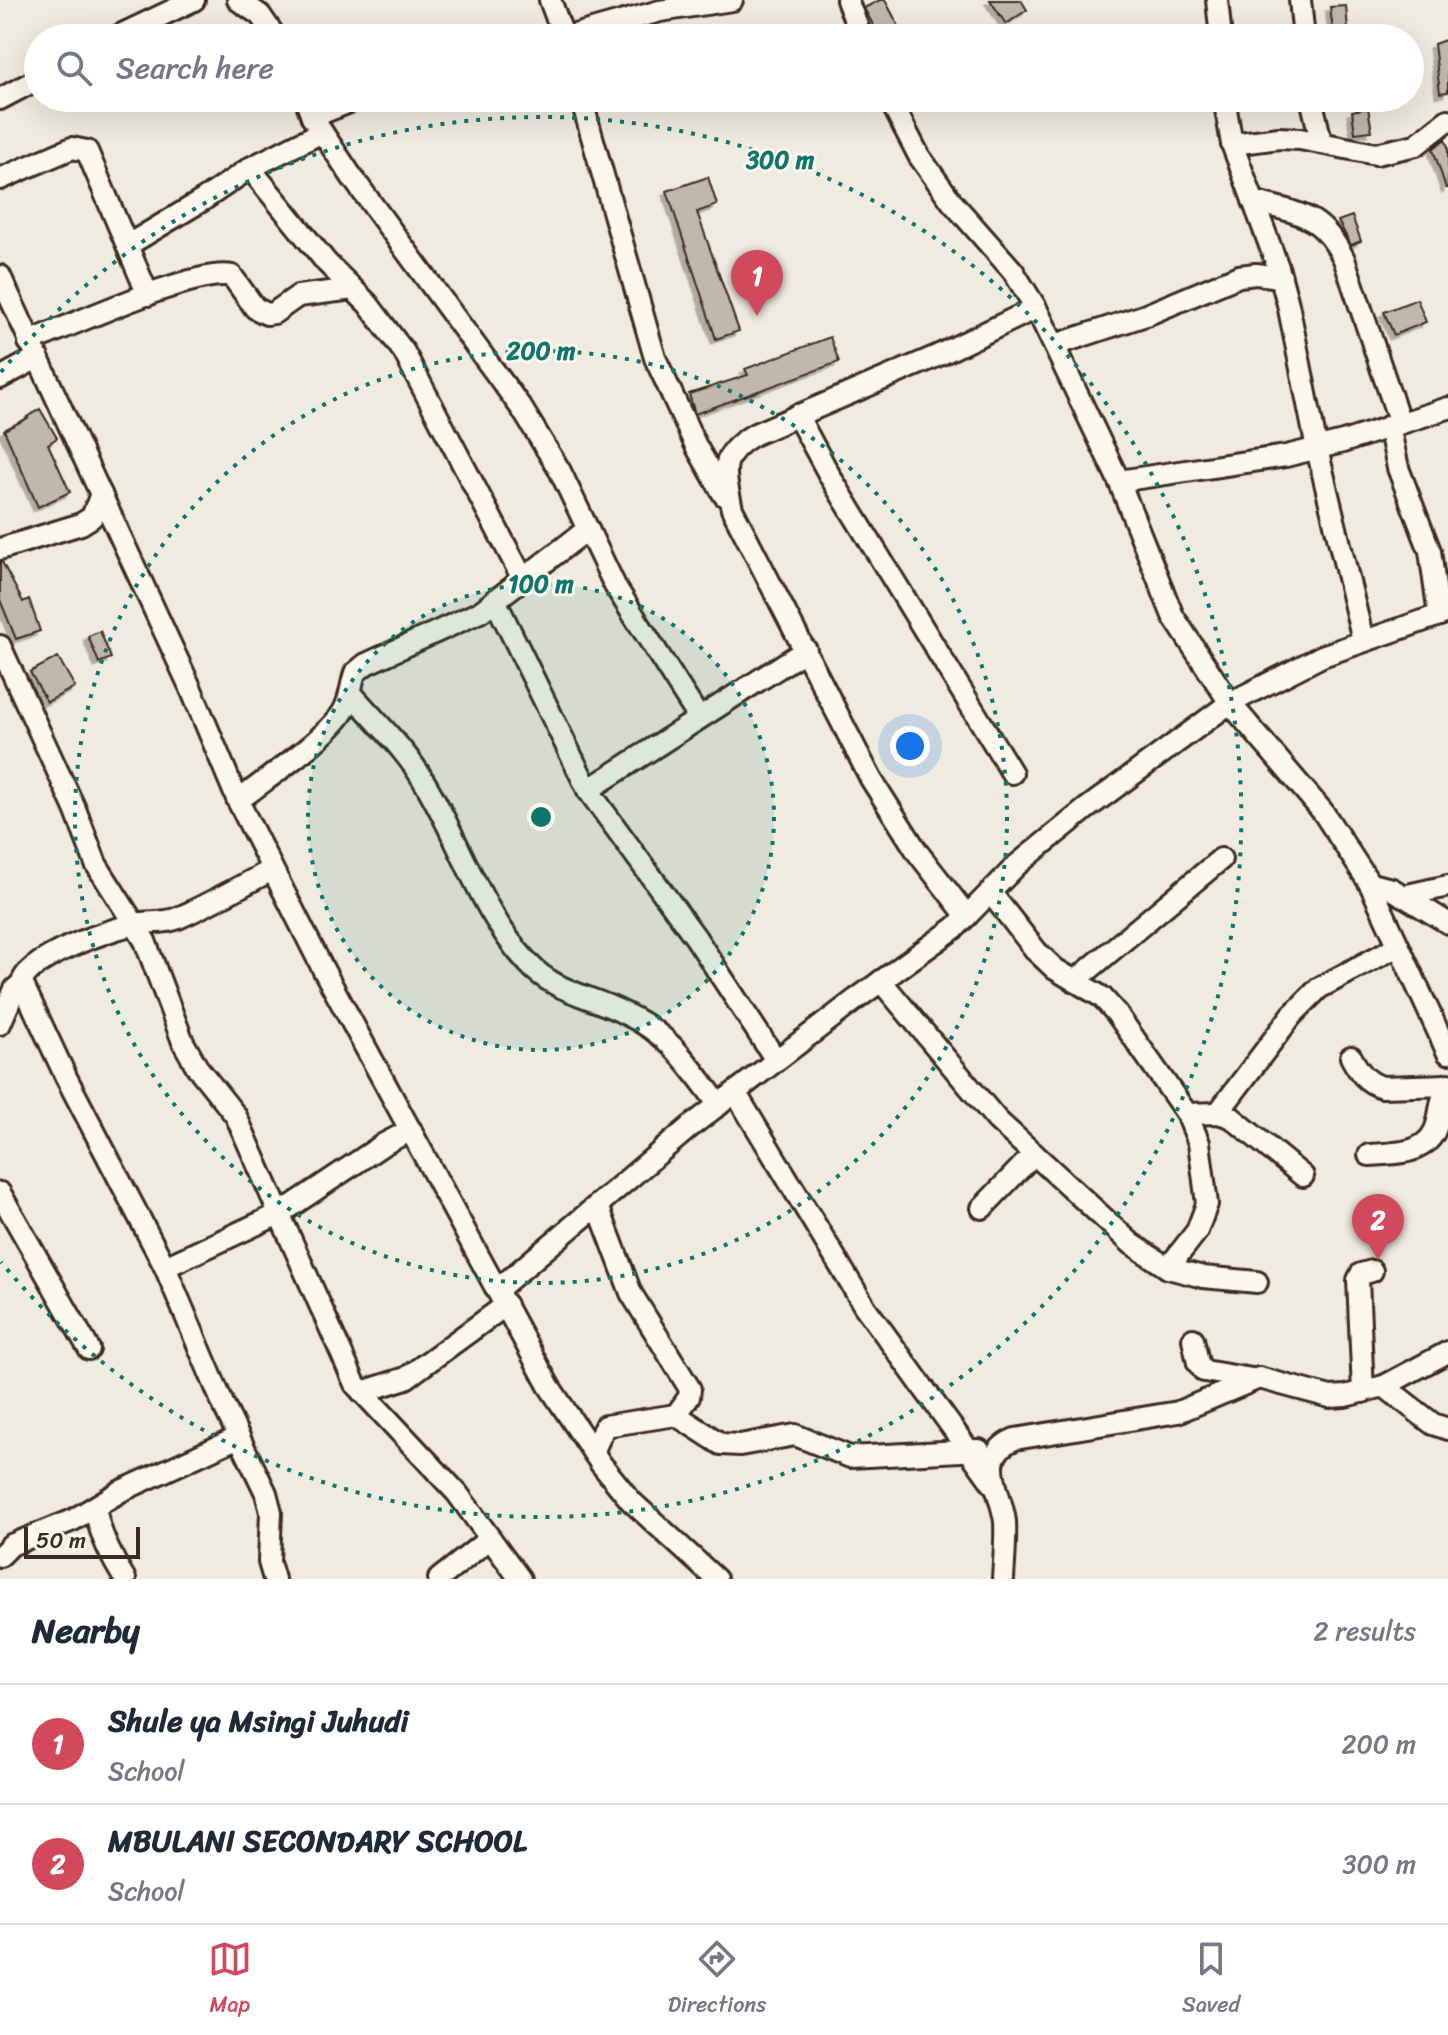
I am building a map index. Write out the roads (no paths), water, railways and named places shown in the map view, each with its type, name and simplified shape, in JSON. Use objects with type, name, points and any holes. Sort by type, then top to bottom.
[{"type":"street","points":[[143,24],[194,0]]},
{"type":"street","points":[[238,0],[260,15],[266,24]]},
{"type":"street","points":[[550,0],[559,24]]},
{"type":"street","points":[[614,24],[660,11],[732,0]]},
{"type":"street","points":[[847,0],[856,24]]},
{"type":"street","points":[[1217,0],[1220,24]]},
{"type":"street","points":[[1300,0],[1303,24]]},
{"type":"street","points":[[0,99],[24,86]]},
{"type":"street","points":[[585,112],[655,358],[696,446],[732,509],[871,779],[918,853],[967,916]]},
{"type":"street","points":[[896,112],[919,156],[952,202],[1013,271],[1036,308],[1119,481],[1173,616],[1230,703],[1323,812],[1370,884],[1446,1046]]},
{"type":"street","points":[[1226,112],[1232,144],[1281,277],[1317,449],[1363,640]]},
{"type":"street","points":[[1314,112],[1321,141]]},
{"type":"street","points":[[128,245],[250,168],[313,116],[522,409],[560,471],[615,586],[699,718]]},
{"type":"street","points":[[1232,144],[1279,138],[1321,141],[1376,154],[1416,145],[1448,120]]},
{"type":"street","points":[[0,179],[72,148],[87,151],[148,295]]},
{"type":"street","points":[[250,168],[404,352],[523,579]]},
{"type":"street","points":[[362,1392],[406,1378],[502,1297],[598,1206],[727,1098],[956,927],[1017,865],[1086,809],[1230,703],[1322,656],[1443,613],[1430,551],[1398,468],[1394,424],[1344,259],[1334,239],[1321,225],[1300,215],[1253,201]]},
{"type":"street","points":[[0,378],[33,350],[148,295],[215,274],[232,276],[255,308],[267,314],[274,313],[298,296],[353,289]]},
{"type":"street","points":[[1055,345],[1146,315],[1239,276],[1256,274],[1281,277]]},
{"type":"street","points":[[0,276],[272,870],[549,1386],[593,1452],[631,1501],[716,1579]]},
{"type":"street","points":[[732,509],[725,476],[734,446],[797,415],[937,356],[1036,308]]},
{"type":"street","points":[[1119,481],[1286,456],[1448,408]]},
{"type":"street","points":[[797,415],[831,478],[1012,773]]},
{"type":"street","points":[[0,549],[81,524],[92,517],[101,494]]},
{"type":"street","points":[[238,801],[324,733],[342,714],[355,673],[366,664],[480,612],[588,529]]},
{"type":"street","points":[[495,600],[588,790],[696,938],[776,1060]]},
{"type":"street","points":[[0,646],[75,809],[96,864],[135,924],[159,973],[183,1042],[197,1067],[236,1116],[281,1213],[345,1366],[362,1392],[457,1493],[520,1579]]},
{"type":"street","points":[[588,790],[806,650]]},
{"type":"street","points":[[351,693],[424,780],[495,916],[527,963],[566,991],[622,1011],[660,1034],[727,1098],[865,1307],[993,1484],[1004,1518],[1003,1579]]},
{"type":"street","points":[[1075,981],[1221,859]]},
{"type":"street","points":[[0,1024],[25,973],[44,961],[80,942],[135,924],[169,922],[272,870]]},
{"type":"street","points":[[1370,884],[1392,889],[1448,923]]},
{"type":"street","points":[[1403,896],[1448,886]]},
{"type":"street","points":[[990,892],[1037,952],[1055,969],[1102,997],[1187,1114],[1199,1143],[1207,1204],[1197,1231],[1168,1268]]},
{"type":"street","points":[[1218,1113],[1292,1015],[1319,988],[1398,946]]},
{"type":"street","points":[[881,981],[997,1120],[1132,1244],[1168,1268],[1203,1277],[1257,1282]]},
{"type":"street","points":[[22,983],[66,1077],[165,1267],[270,1504],[269,1562],[274,1579]]},
{"type":"street","points":[[1351,1057],[1360,1073],[1372,1084],[1382,1087],[1448,1084],[1440,1101],[1435,1133],[1426,1145],[1413,1151],[1369,1155]]},
{"type":"street","points":[[1187,1114],[1218,1113],[1240,1124],[1303,1176]]},
{"type":"street","points":[[165,1267],[281,1213],[384,1144],[411,1130]]},
{"type":"street","points":[[982,1208],[1034,1154]]},
{"type":"street","points":[[0,1193],[77,1323],[89,1349]]},
{"type":"street","points":[[598,1206],[631,1293],[690,1389],[689,1397],[676,1415]]},
{"type":"street","points":[[1363,1392],[1358,1280],[1361,1274],[1372,1271]]},
{"type":"street","points":[[1193,1339],[1198,1363],[1204,1371],[1266,1379],[1330,1397],[1384,1386],[1448,1352]]},
{"type":"street","points":[[993,1484],[994,1463],[999,1450],[1015,1439],[1178,1412],[1252,1379]]},
{"type":"street","points":[[1384,1386],[1433,1424],[1448,1429]]},
{"type":"street","points":[[593,1452],[605,1426],[676,1415],[712,1439],[729,1446],[795,1435],[850,1457],[999,1450]]},
{"type":"street","points":[[0,1556],[11,1545],[73,1520],[121,1491],[239,1437]]},
{"type":"street","points":[[95,1508],[99,1530],[109,1554],[125,1579]]},
{"type":"street","points":[[439,1579],[489,1539]]},
{"type":"place","name":"Shule ya Msingi Juhudi","points":[[757,316]]},
{"type":"place","name":"MBULANI SECONDARY SCHOOL","points":[[1378,1260]]}]
